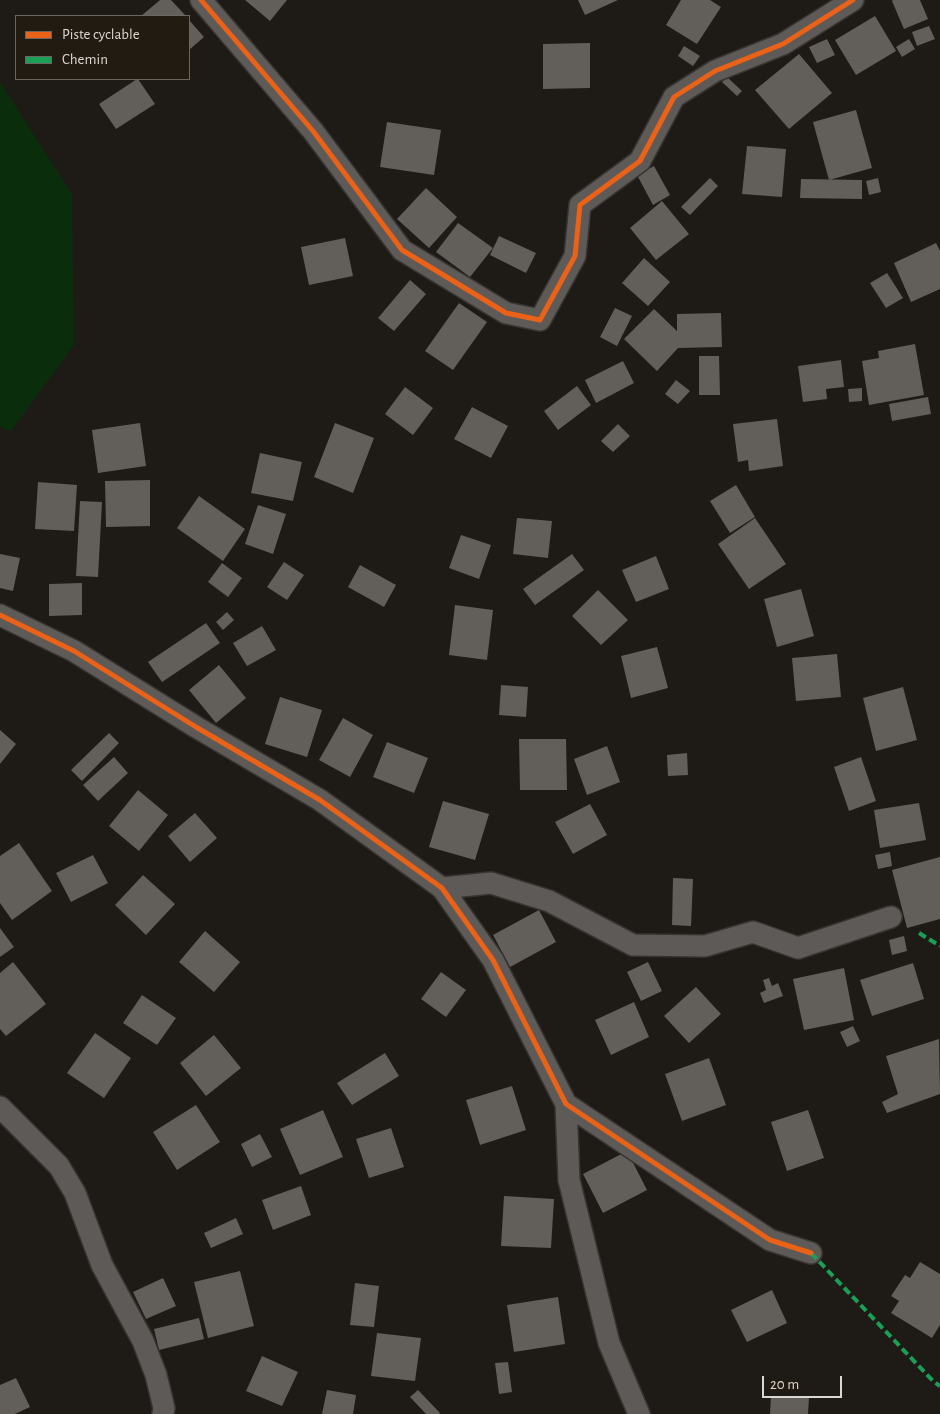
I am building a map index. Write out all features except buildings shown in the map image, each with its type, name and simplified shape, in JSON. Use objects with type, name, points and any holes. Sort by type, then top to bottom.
[{"type":"street","points":[[201,0],[313,131],[402,250],[506,313],[540,320],[575,256],[580,205],[640,161],[674,97],[715,71],[783,44],[853,0]]},
{"type":"street","points":[[0,615],[74,651],[196,727],[320,800],[442,888],[493,960],[566,1104],[569,1180],[609,1343],[639,1414]]},
{"type":"street","points":[[442,888],[491,883],[549,901],[634,945],[705,946],[753,932],[798,948],[891,917]]},
{"type":"street","points":[[566,1104],[770,1240],[811,1254]]},
{"type":"street","points":[[0,1107],[59,1166],[75,1193],[102,1265],[144,1341],[166,1412]]},
{"type":"green space","points":[[0,82],[72,194],[74,345],[11,431],[0,427]]},
{"type":"marked path","points":[[919,933],[940,946]]},
{"type":"marked path","points":[[811,1253],[933,1381],[940,1386]]},
{"type":"cycle path","points":[[201,0],[313,131],[402,250],[506,313],[540,320],[575,256],[580,205],[640,161],[674,97],[715,71],[783,44],[853,0]]},
{"type":"cycle path","points":[[0,615],[74,651],[196,727],[320,800],[442,888],[493,960],[566,1104],[770,1240],[811,1253]]}]
